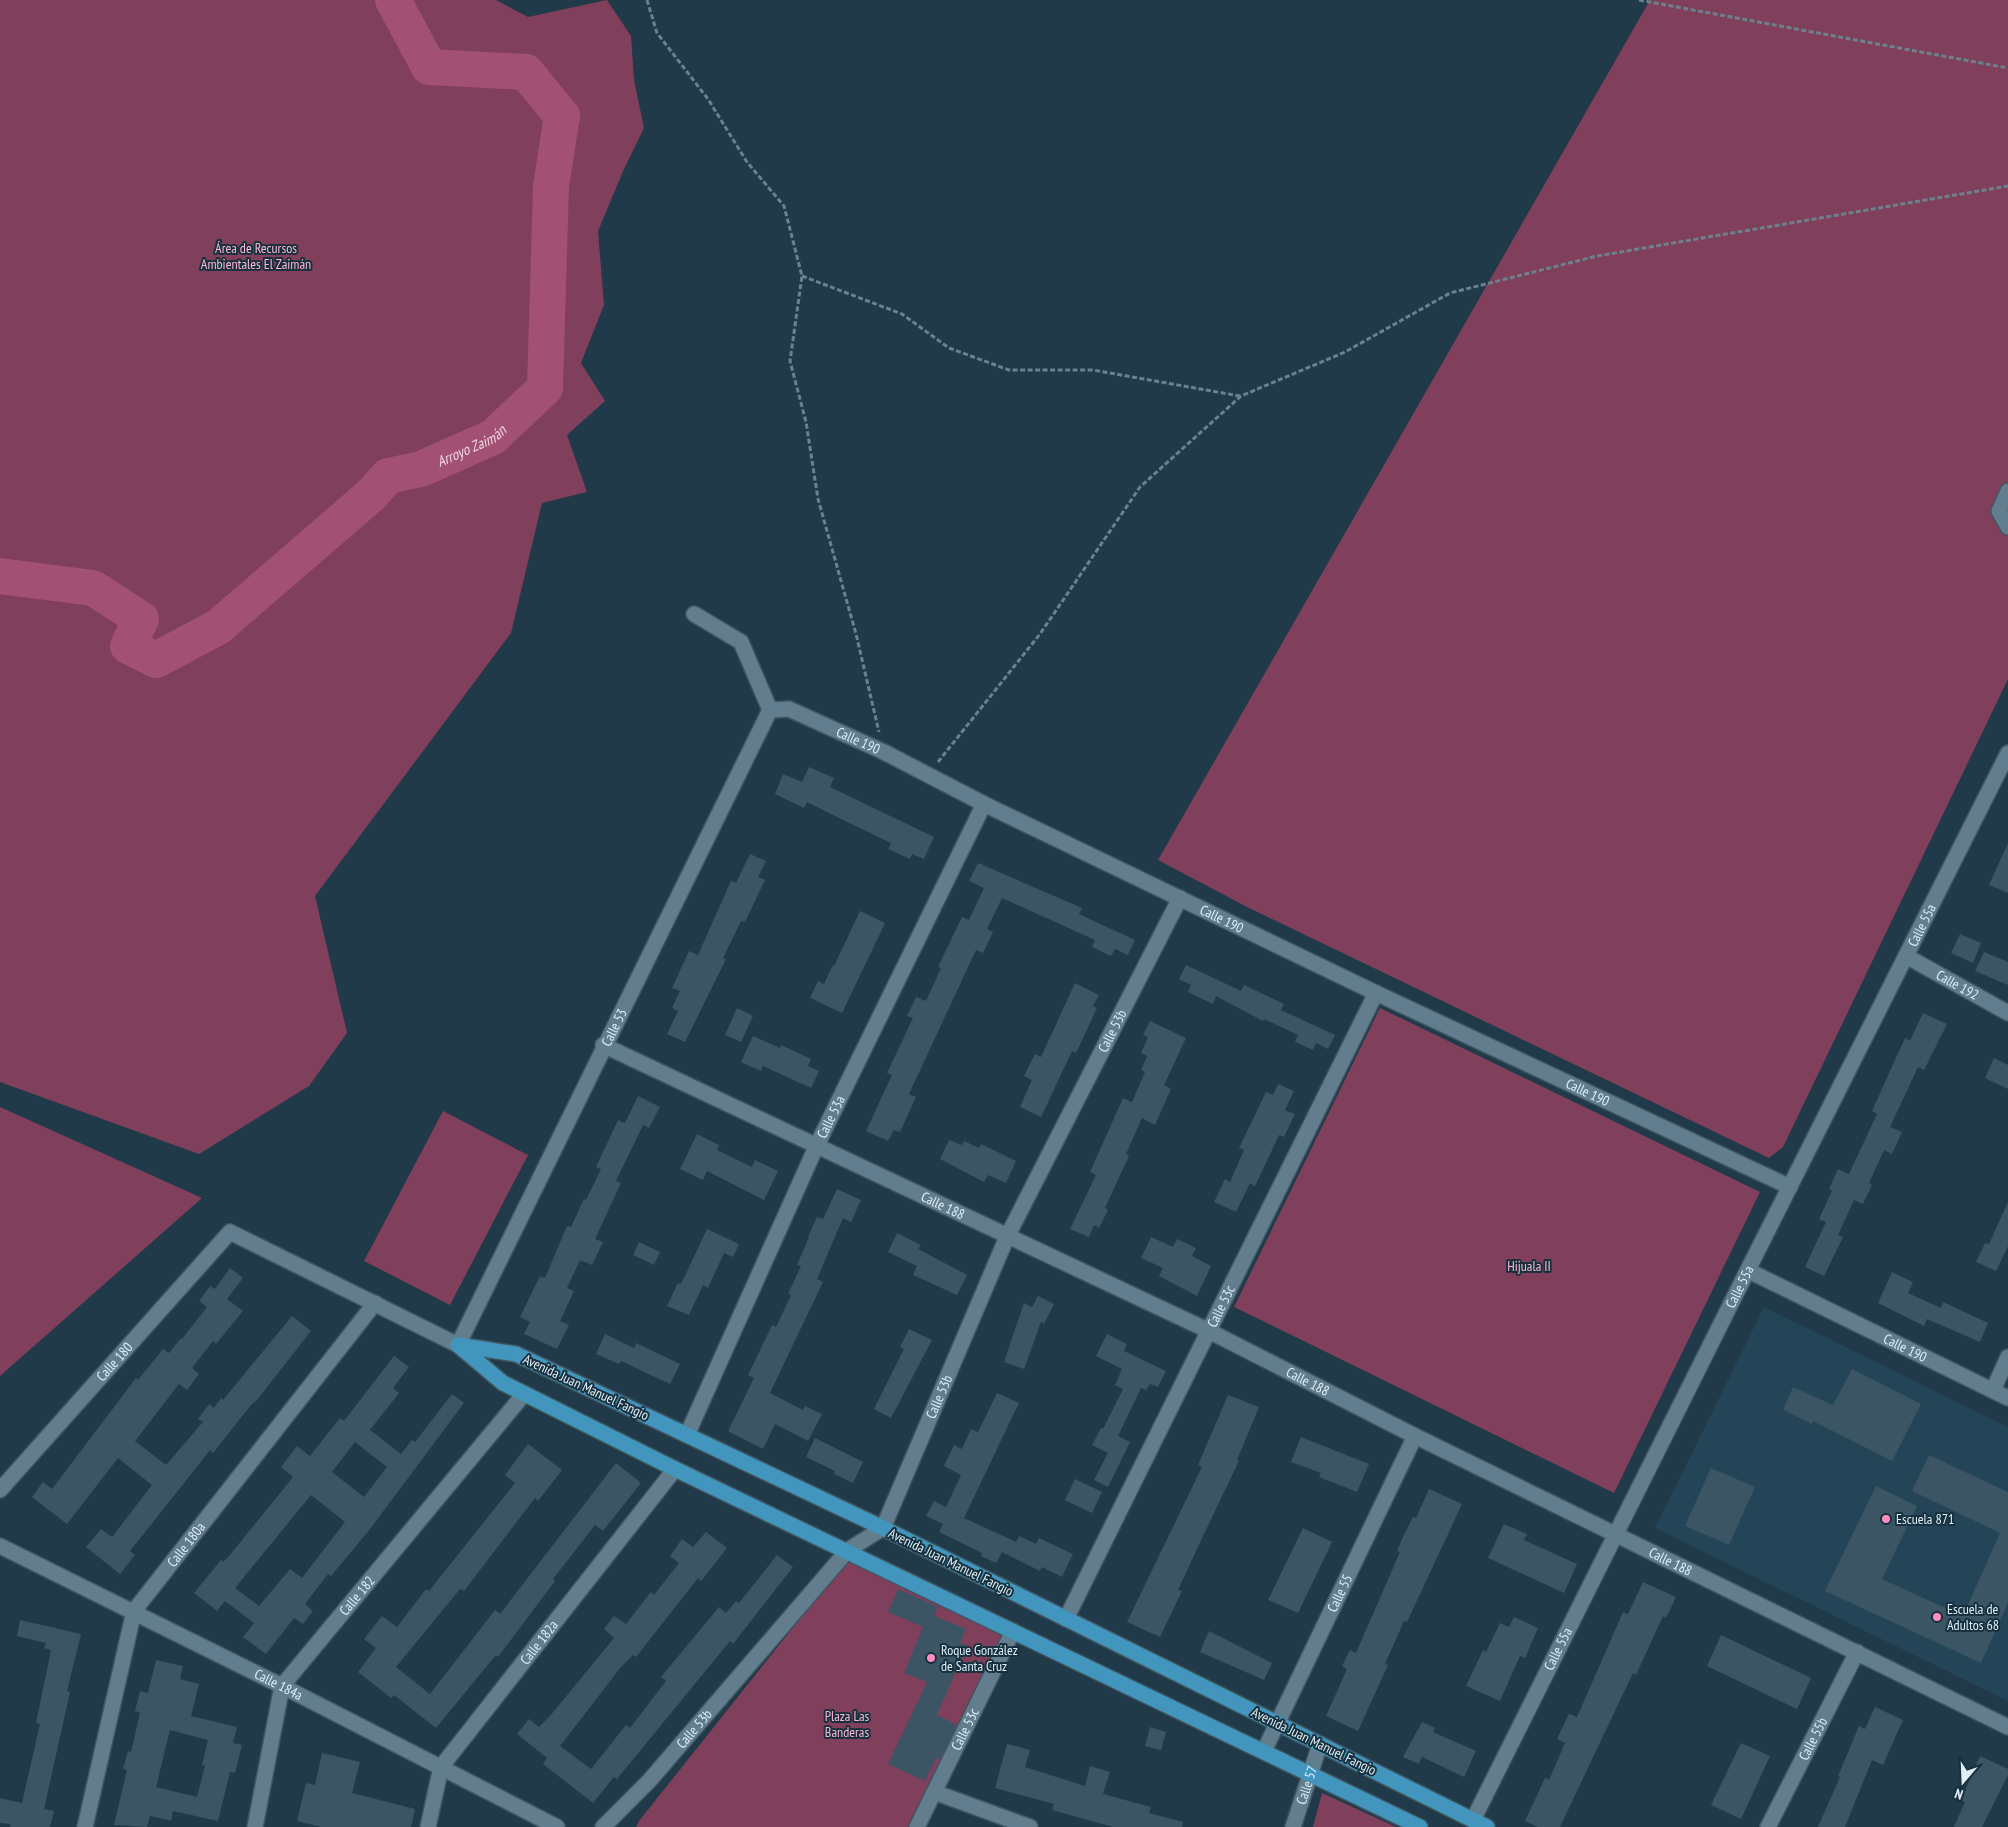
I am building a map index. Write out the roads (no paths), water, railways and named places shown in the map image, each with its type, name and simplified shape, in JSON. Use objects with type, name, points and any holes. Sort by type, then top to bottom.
[{"type":"main road","points":[[458,1345],[503,1383],[524,1394],[675,1469],[848,1550],[1420,1827]]},
{"type":"main road","name":"Avenida Juan Manuel Fangio","points":[[458,1345],[516,1354],[883,1528],[1480,1824]]},
{"type":"street","points":[[2008,491],[1999,512],[2008,527]]},
{"type":"street","points":[[694,614],[741,642],[770,710]]},
{"type":"street","name":"Calle 190","points":[[770,710],[789,709],[884,752],[984,804],[1376,993],[1790,1187]]},
{"type":"street","name":"Calle 53","points":[[458,1345],[603,1045],[770,710]]},
{"type":"street","name":"Calle 55a","points":[[1480,1824],[1614,1533],[1749,1271],[2008,753]]},
{"type":"street","name":"Calle 53a","points":[[687,1435],[816,1147],[984,804]]},
{"type":"street","name":"Calle 53b","points":[[603,1827],[650,1780],[848,1550],[883,1528],[1007,1237],[1180,898]]},
{"type":"street","name":"Calle 192","points":[[1906,956],[2008,1013]]},
{"type":"street","name":"Calle 53c","points":[[1066,1619],[1207,1330],[1376,993]]},
{"type":"street","name":"Calle 188","points":[[603,1045],[1207,1330],[1415,1436],[2008,1726]]},
{"type":"street","name":"Calle 180","points":[[0,1490],[230,1232],[375,1304]]},
{"type":"street","name":"Calle 190","points":[[1749,1271],[2008,1398]]},
{"type":"street","points":[[375,1304],[458,1345]]},
{"type":"street","name":"Calle 180a","points":[[85,1827],[134,1611],[375,1304]]},
{"type":"street","points":[[1993,1390],[2008,1357]]},
{"type":"street","name":"Calle 182","points":[[255,1827],[282,1686],[524,1394]]},
{"type":"street","name":"Calle 55","points":[[1264,1751],[1276,1722],[1415,1436]]},
{"type":"street","name":"Calle 182a","points":[[428,1827],[441,1767],[675,1469]]},
{"type":"street","name":"Calle 184a","points":[[0,1546],[134,1611],[557,1827]]},
{"type":"street","name":"Calle 53c","points":[[917,1827],[1013,1631]]},
{"type":"street","name":"Calle 55b","points":[[1768,1827],[1857,1652]]},
{"type":"street","name":"Calle 57","points":[[1293,1827],[1320,1744]]},
{"type":"street","points":[[934,1792],[1030,1827]]},
{"type":"waterway","name":"Arroyo Zaimán","points":[[0,576],[93,588],[141,619],[128,646],[156,660],[218,627],[371,495],[388,476],[421,469],[493,437],[545,388],[551,186],[562,116],[526,72],[429,67],[393,0]]},
{"type":"place","name":"Escuela 871","points":[[1886,1519]]},
{"type":"place","name":"Escuela de Adultos 68","points":[[1937,1617]]},
{"type":"place","name":"Roque González de Santa Cruz","points":[[931,1658]]},
{"type":"park label","name":"Área de Recursos Ambientales El Zaimán","points":[[256,256]]},
{"type":"park label","name":"Hijuala II","points":[[1529,1266]]},
{"type":"park label","name":"Plaza Las Banderas","points":[[847,1724]]}]
